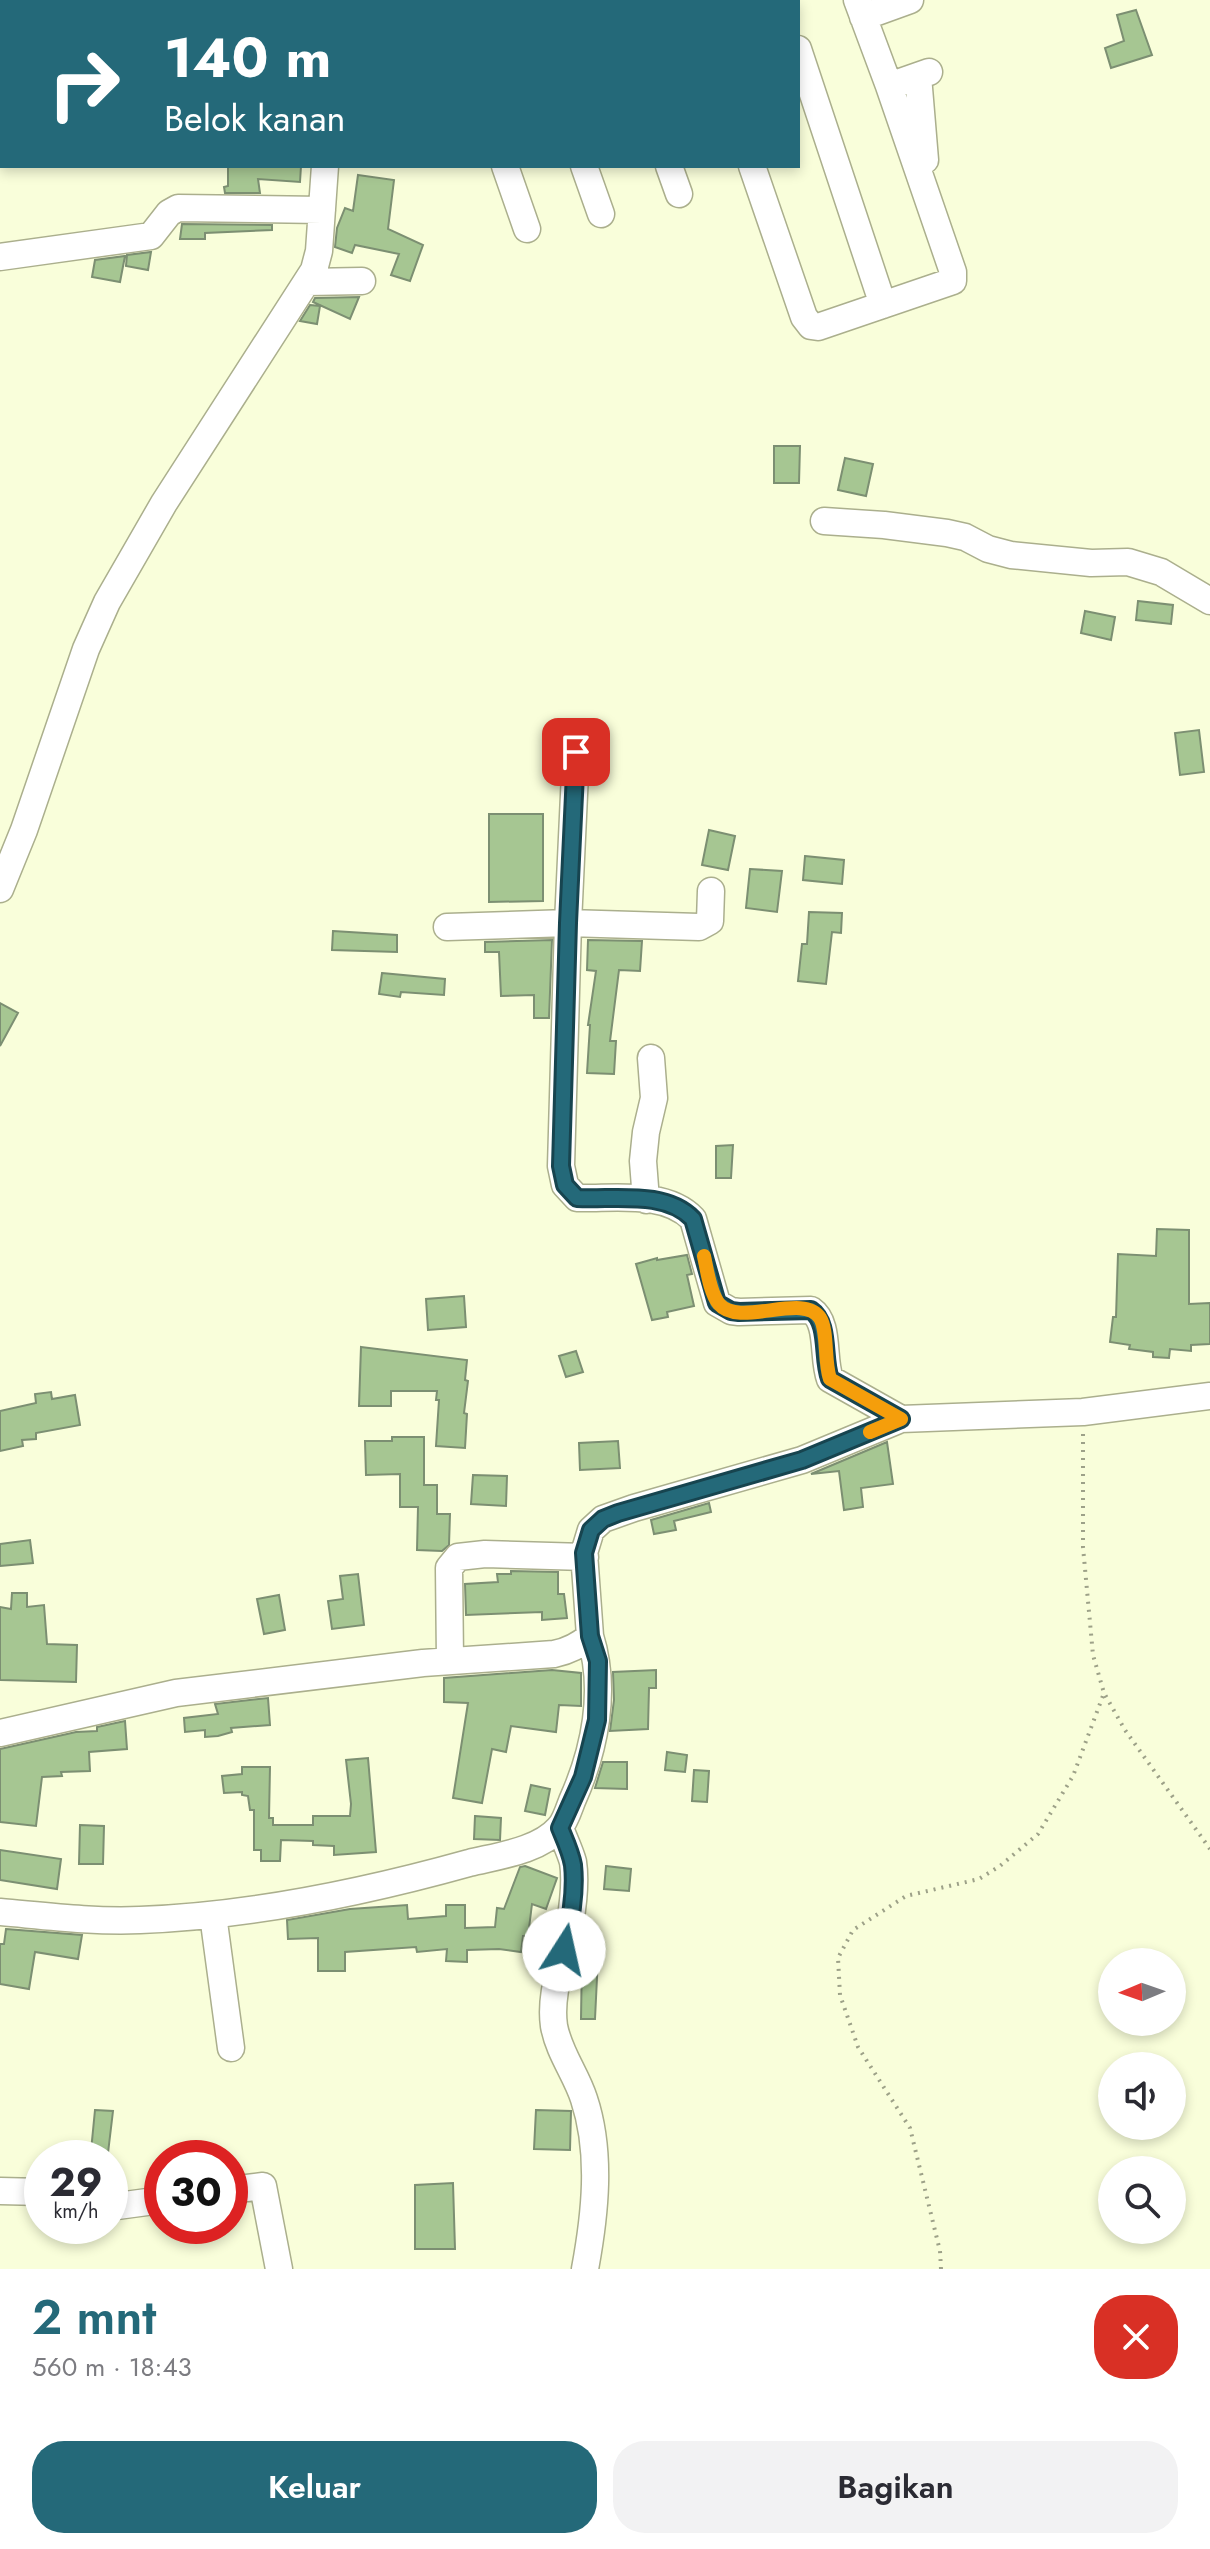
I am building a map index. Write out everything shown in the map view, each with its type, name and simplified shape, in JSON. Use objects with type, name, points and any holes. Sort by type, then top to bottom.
[{"type":"street","points":[[753,168],[804,317],[811,326],[818,327],[953,281],[953,272],[928,192],[860,8],[910,0]]},
{"type":"street","points":[[800,55],[883,305]]},
{"type":"street","points":[[889,86],[923,74],[928,192]]},
{"type":"street","points":[[0,889],[24,830],[86,649],[107,602],[164,503],[314,270],[319,251],[325,168]]},
{"type":"street","points":[[506,168],[527,229]]},
{"type":"street","points":[[585,168],[601,214]]},
{"type":"street","points":[[670,168],[679,194]]},
{"type":"street","points":[[0,257],[151,236],[169,213],[178,208],[322,210]]},
{"type":"street","points":[[307,282],[362,281]]},
{"type":"street","points":[[824,521],[947,533],[1011,555],[1091,563],[1128,562],[1161,572],[1210,601]]},
{"type":"street","points":[[576,752],[568,923],[562,1176],[565,1185],[577,1198],[665,1201],[685,1211],[693,1219],[717,1303],[739,1312],[811,1310],[822,1322],[825,1364],[830,1379],[901,1419]]},
{"type":"street","points":[[447,927],[568,923],[704,926],[710,921],[711,891]]},
{"type":"street","points":[[646,1200],[643,1161],[654,1098],[651,1058]]},
{"type":"street","points":[[0,1912],[137,1921],[213,1915],[393,1884],[544,1840],[560,1828],[583,1777],[597,1720],[598,1661],[590,1636],[585,1557],[591,1530],[603,1519],[802,1460],[901,1419],[1083,1412],[1210,1396]]},
{"type":"street","points":[[450,1661],[449,1568],[458,1557],[485,1554],[585,1557]]},
{"type":"street","points":[[0,1733],[176,1693],[450,1661],[554,1654],[580,1646],[590,1636]]},
{"type":"street","points":[[560,1828],[573,1862],[573,1885],[570,1923],[554,2002],[554,2026],[590,2119],[595,2170],[593,2229],[585,2269]]},
{"type":"street","points":[[213,1915],[231,2048]]},
{"type":"street","points":[[248,2188],[263,2186],[279,2269]]},
{"type":"street","points":[[0,2191],[24,2192]]},
{"type":"path","points":[[1083,1412],[1083,1547],[1093,1655],[1104,1693],[1125,1730],[1210,1849]]},
{"type":"path","points":[[941,2269],[940,2251],[910,2128],[858,2047],[840,1995],[838,1958],[853,1930],[906,1896],[979,1879],[1038,1834],[1073,1776],[1104,1693]]},
{"type":"building","points":[[1136,10],[1152,55],[1111,68],[1105,48],[1124,41],[1117,15]]},
{"type":"building","points":[[228,168],[301,168],[300,182],[258,179],[260,193],[225,193],[224,187],[228,186]]},
{"type":"building","points":[[358,175],[394,180],[388,229],[423,245],[410,281],[391,275],[399,254],[355,245],[352,253],[335,247],[337,228],[345,208],[353,211]]},
{"type":"building","points":[[182,224],[272,225],[272,230],[205,233],[205,239],[180,239]]},
{"type":"building","points":[[151,252],[148,270],[126,266],[127,255]]},
{"type":"building","points":[[125,256],[120,282],[92,277],[95,260]]},
{"type":"building","points":[[359,297],[350,319],[313,302],[315,298]]},
{"type":"building","points":[[310,305],[320,306],[317,324],[300,321]]},
{"type":"building","points":[[774,446],[800,446],[799,483],[774,483]]},
{"type":"building","points":[[845,458],[873,464],[866,496],[838,490]]},
{"type":"building","points":[[1138,601],[1173,605],[1171,624],[1136,620]]},
{"type":"building","points":[[1085,611],[1115,617],[1111,640],[1081,633]]},
{"type":"building","points":[[1199,730],[1204,772],[1180,775],[1175,733]]},
{"type":"building","points":[[489,814],[543,814],[543,901],[489,902]]},
{"type":"building","points":[[709,830],[735,836],[728,870],[702,865]]},
{"type":"building","points":[[805,856],[844,860],[842,884],[803,880]]},
{"type":"building","points":[[750,869],[782,871],[777,912],[746,908]]},
{"type":"building","points":[[809,912],[842,913],[841,933],[832,932],[826,984],[798,981],[802,944],[807,944]]},
{"type":"building","points":[[333,931],[397,935],[397,952],[332,950]]},
{"type":"building","points":[[552,940],[549,1018],[534,1018],[534,995],[501,996],[499,952],[485,952],[485,942]]},
{"type":"building","points":[[588,940],[642,941],[640,971],[619,970],[610,1041],[616,1041],[614,1074],[587,1073],[588,1025],[596,971],[587,970]]},
{"type":"building","points":[[382,973],[445,979],[444,995],[401,992],[400,997],[379,994]]},
{"type":"building","points":[[0,1003],[18,1013],[0,1046]]},
{"type":"building","points":[[733,1145],[731,1178],[716,1178],[716,1146]]},
{"type":"building","points":[[1157,1229],[1189,1230],[1189,1304],[1210,1303],[1210,1344],[1191,1345],[1191,1351],[1170,1349],[1169,1358],[1153,1357],[1153,1352],[1129,1349],[1130,1345],[1110,1342],[1113,1317],[1116,1317],[1118,1254],[1156,1256]]},
{"type":"building","points":[[687,1255],[692,1274],[687,1275],[694,1306],[667,1312],[668,1317],[652,1320],[636,1264]]},
{"type":"building","points":[[464,1296],[466,1327],[428,1330],[426,1299]]},
{"type":"building","points":[[361,1347],[467,1360],[465,1448],[436,1446],[437,1391],[391,1391],[391,1406],[359,1406]]},
{"type":"building","points":[[576,1351],[583,1372],[566,1377],[559,1356]]},
{"type":"building","points":[[51,1392],[52,1399],[75,1395],[80,1425],[36,1433],[36,1439],[22,1440],[23,1446],[0,1451],[0,1411],[36,1403],[35,1394]]},
{"type":"building","points":[[392,1437],[424,1437],[424,1485],[437,1485],[437,1514],[450,1514],[449,1545],[442,1551],[417,1550],[418,1507],[400,1507],[400,1474],[366,1475],[365,1441],[392,1441]]},
{"type":"building","points":[[618,1441],[620,1468],[580,1470],[579,1443]]},
{"type":"building","points":[[887,1442],[893,1484],[861,1488],[863,1507],[844,1510],[839,1471],[811,1474]]},
{"type":"building","points":[[473,1475],[507,1476],[506,1506],[471,1504]]},
{"type":"building","points":[[709,1503],[711,1512],[674,1521],[676,1530],[654,1534],[651,1520]]},
{"type":"building","points":[[30,1540],[33,1563],[0,1566],[0,1544]]},
{"type":"building","points":[[511,1571],[558,1572],[558,1594],[564,1594],[567,1618],[542,1620],[542,1612],[466,1615],[465,1584],[498,1582],[497,1574],[511,1574]]},
{"type":"building","points":[[358,1574],[364,1625],[332,1629],[328,1601],[343,1599],[340,1576]]},
{"type":"building","points":[[12,1593],[27,1593],[27,1607],[44,1605],[47,1644],[77,1645],[76,1682],[0,1680],[0,1607],[11,1609]]},
{"type":"building","points":[[279,1595],[285,1630],[264,1634],[257,1599]]},
{"type":"building","points":[[552,1670],[581,1673],[581,1706],[559,1705],[556,1732],[511,1726],[506,1752],[492,1749],[482,1803],[453,1798],[468,1703],[444,1702],[444,1678]]},
{"type":"building","points":[[656,1670],[656,1688],[649,1688],[648,1729],[610,1731],[614,1700],[613,1672]]},
{"type":"building","points":[[268,1698],[270,1725],[231,1728],[232,1732],[218,1736],[205,1737],[205,1730],[185,1732],[184,1718],[218,1714],[215,1704]]},
{"type":"building","points":[[125,1721],[127,1749],[89,1752],[90,1771],[61,1772],[62,1776],[42,1777],[36,1826],[0,1822],[0,1749],[76,1732],[97,1731],[97,1727]]},
{"type":"building","points":[[667,1752],[687,1755],[685,1772],[665,1770]]},
{"type":"building","points":[[368,1758],[376,1852],[334,1855],[334,1846],[313,1845],[313,1841],[281,1840],[280,1861],[261,1861],[261,1850],[254,1850],[254,1810],[250,1810],[248,1796],[242,1795],[242,1792],[224,1793],[222,1776],[242,1774],[242,1767],[270,1767],[269,1818],[273,1818],[273,1825],[313,1825],[313,1816],[350,1816],[346,1760]]},
{"type":"building","points":[[603,1762],[627,1762],[627,1789],[595,1788]]},
{"type":"building","points":[[694,1770],[709,1771],[707,1802],[692,1801]]},
{"type":"building","points":[[531,1785],[550,1789],[545,1815],[525,1811]]},
{"type":"building","points":[[475,1816],[501,1818],[500,1840],[474,1839]]},
{"type":"building","points":[[80,1825],[104,1826],[103,1864],[79,1864]]},
{"type":"building","points":[[0,1850],[61,1859],[57,1889],[0,1880]]},
{"type":"building","points":[[606,1866],[631,1869],[629,1891],[604,1889]]},
{"type":"building","points":[[520,1867],[557,1878],[546,1909],[532,1904],[528,1936],[523,1936],[521,1952],[467,1950],[467,1962],[446,1961],[447,1949],[417,1952],[416,1947],[345,1952],[345,1971],[318,1971],[318,1938],[288,1939],[287,1920],[350,1909],[407,1905],[408,1919],[446,1916],[446,1905],[465,1905],[465,1928],[495,1927],[497,1908],[504,1909]]},
{"type":"building","points":[[6,1929],[82,1935],[78,1959],[35,1952],[29,1989],[0,1984],[0,1944],[4,1944]]},
{"type":"building","points":[[582,1957],[598,1957],[595,2019],[581,2019]]},
{"type":"building","points":[[95,2110],[113,2111],[110,2140],[92,2140]]},
{"type":"building","points":[[536,2110],[571,2111],[570,2150],[534,2149]]},
{"type":"building","points":[[453,2183],[455,2249],[415,2249],[415,2185]]},
{"type":"slow traffic","points":[[704,1256],[717,1303],[724,1308],[739,1312],[799,1309],[811,1310],[818,1315],[822,1322],[825,1364],[830,1379],[901,1419],[870,1432]]},
{"type":"route","points":[[564,1950],[570,1923],[573,1862],[560,1828],[583,1777],[597,1720],[598,1661],[590,1636],[584,1553],[591,1530],[603,1519],[618,1513],[802,1460],[901,1419],[830,1379],[825,1364],[822,1322],[811,1310],[739,1312],[717,1303],[693,1219],[685,1211],[665,1201],[577,1198],[565,1185],[561,1166],[576,752]]}]
